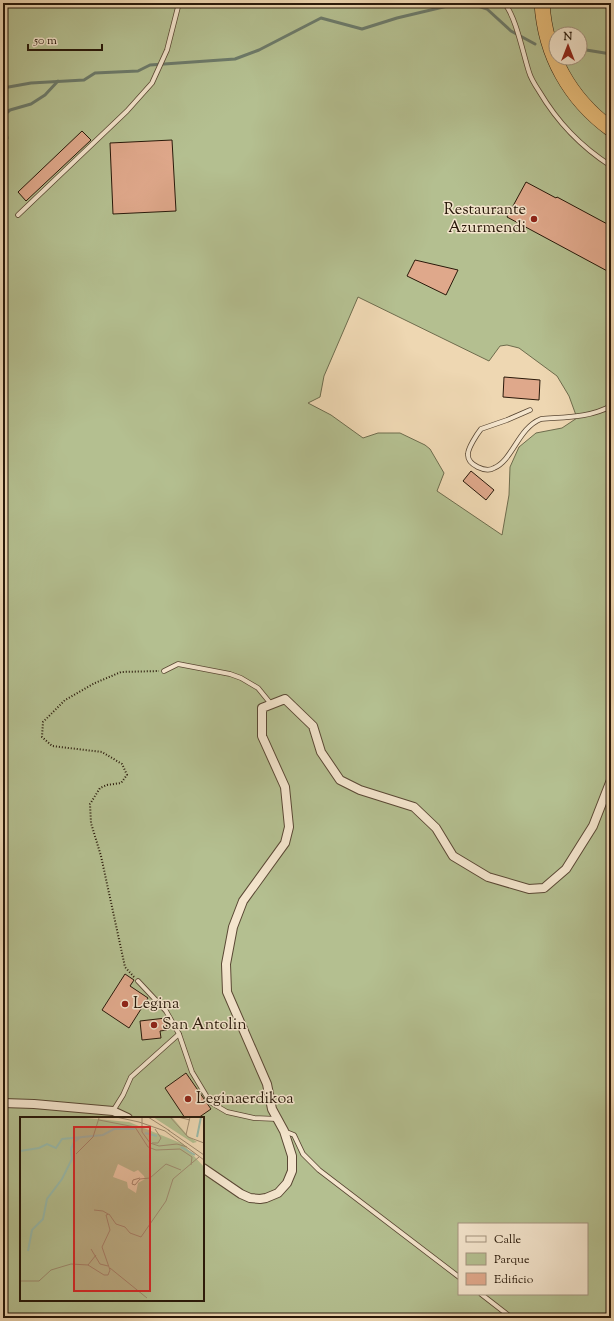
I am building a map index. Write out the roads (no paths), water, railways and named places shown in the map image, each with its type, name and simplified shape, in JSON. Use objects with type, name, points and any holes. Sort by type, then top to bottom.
[{"type":"highway","points":[[542,3],[547,38],[555,60],[583,105],[611,129]]},
{"type":"highway","points":[[570,86],[589,104],[611,120]]},
{"type":"street","points":[[204,1169],[245,1197],[260,1199],[272,1196],[283,1188],[292,1171],[292,1156],[284,1131],[272,1109],[267,1084],[227,992],[226,964],[233,927],[243,901],[285,843],[289,827],[285,787],[262,736],[262,708],[285,699],[312,726],[320,752],[340,780],[360,790],[414,807],[436,828],[453,856],[488,877],[529,889],[544,888],[566,869],[593,826],[611,780]]},
{"type":"street","points":[[3,1104],[34,1104],[113,1111],[126,1117]]},
{"type":"lane","points":[[18,215],[127,111],[152,83],[164,57],[174,27],[179,3]]},
{"type":"lane","points":[[504,3],[510,12],[529,74],[544,100],[562,126],[586,149],[611,166]]},
{"type":"lane","points":[[530,410],[481,429],[468,451],[470,460],[482,469],[493,469],[504,461],[527,428],[536,422],[541,420],[584,416],[602,411],[611,406]]},
{"type":"lane","points":[[164,671],[178,664],[200,670],[218,671],[237,677],[258,688],[272,705]]},
{"type":"lane","points":[[138,981],[166,1011],[179,1034],[192,1072],[210,1102],[227,1112],[254,1118],[277,1119]]},
{"type":"lane","points":[[113,1111],[132,1077],[179,1034]]},
{"type":"lane","points":[[284,1131],[294,1135],[303,1154],[319,1170],[458,1276]]},
{"type":"lane","points":[[482,1295],[512,1318]]},
{"type":"waterway","points":[[3,88],[31,83],[84,80],[95,73],[138,71],[150,65],[235,59],[259,50],[321,18],[362,29],[397,18],[460,3]]},
{"type":"waterway","points":[[469,3],[487,9],[511,31],[535,44]]},
{"type":"waterway","points":[[588,50],[611,54]]},
{"type":"waterway","points":[[3,116],[10,110],[31,104],[45,95],[58,81]]},
{"type":"waterway","points":[[3,119],[7,138],[3,143]]},
{"type":"place","name":"Restaurante Azurmendi","points":[[534,219]]},
{"type":"place","name":"Legina","points":[[125,1004]]},
{"type":"place","name":"San Antolin","points":[[154,1025]]},
{"type":"place","name":"Leginaerdikoa","points":[[188,1099]]}]
